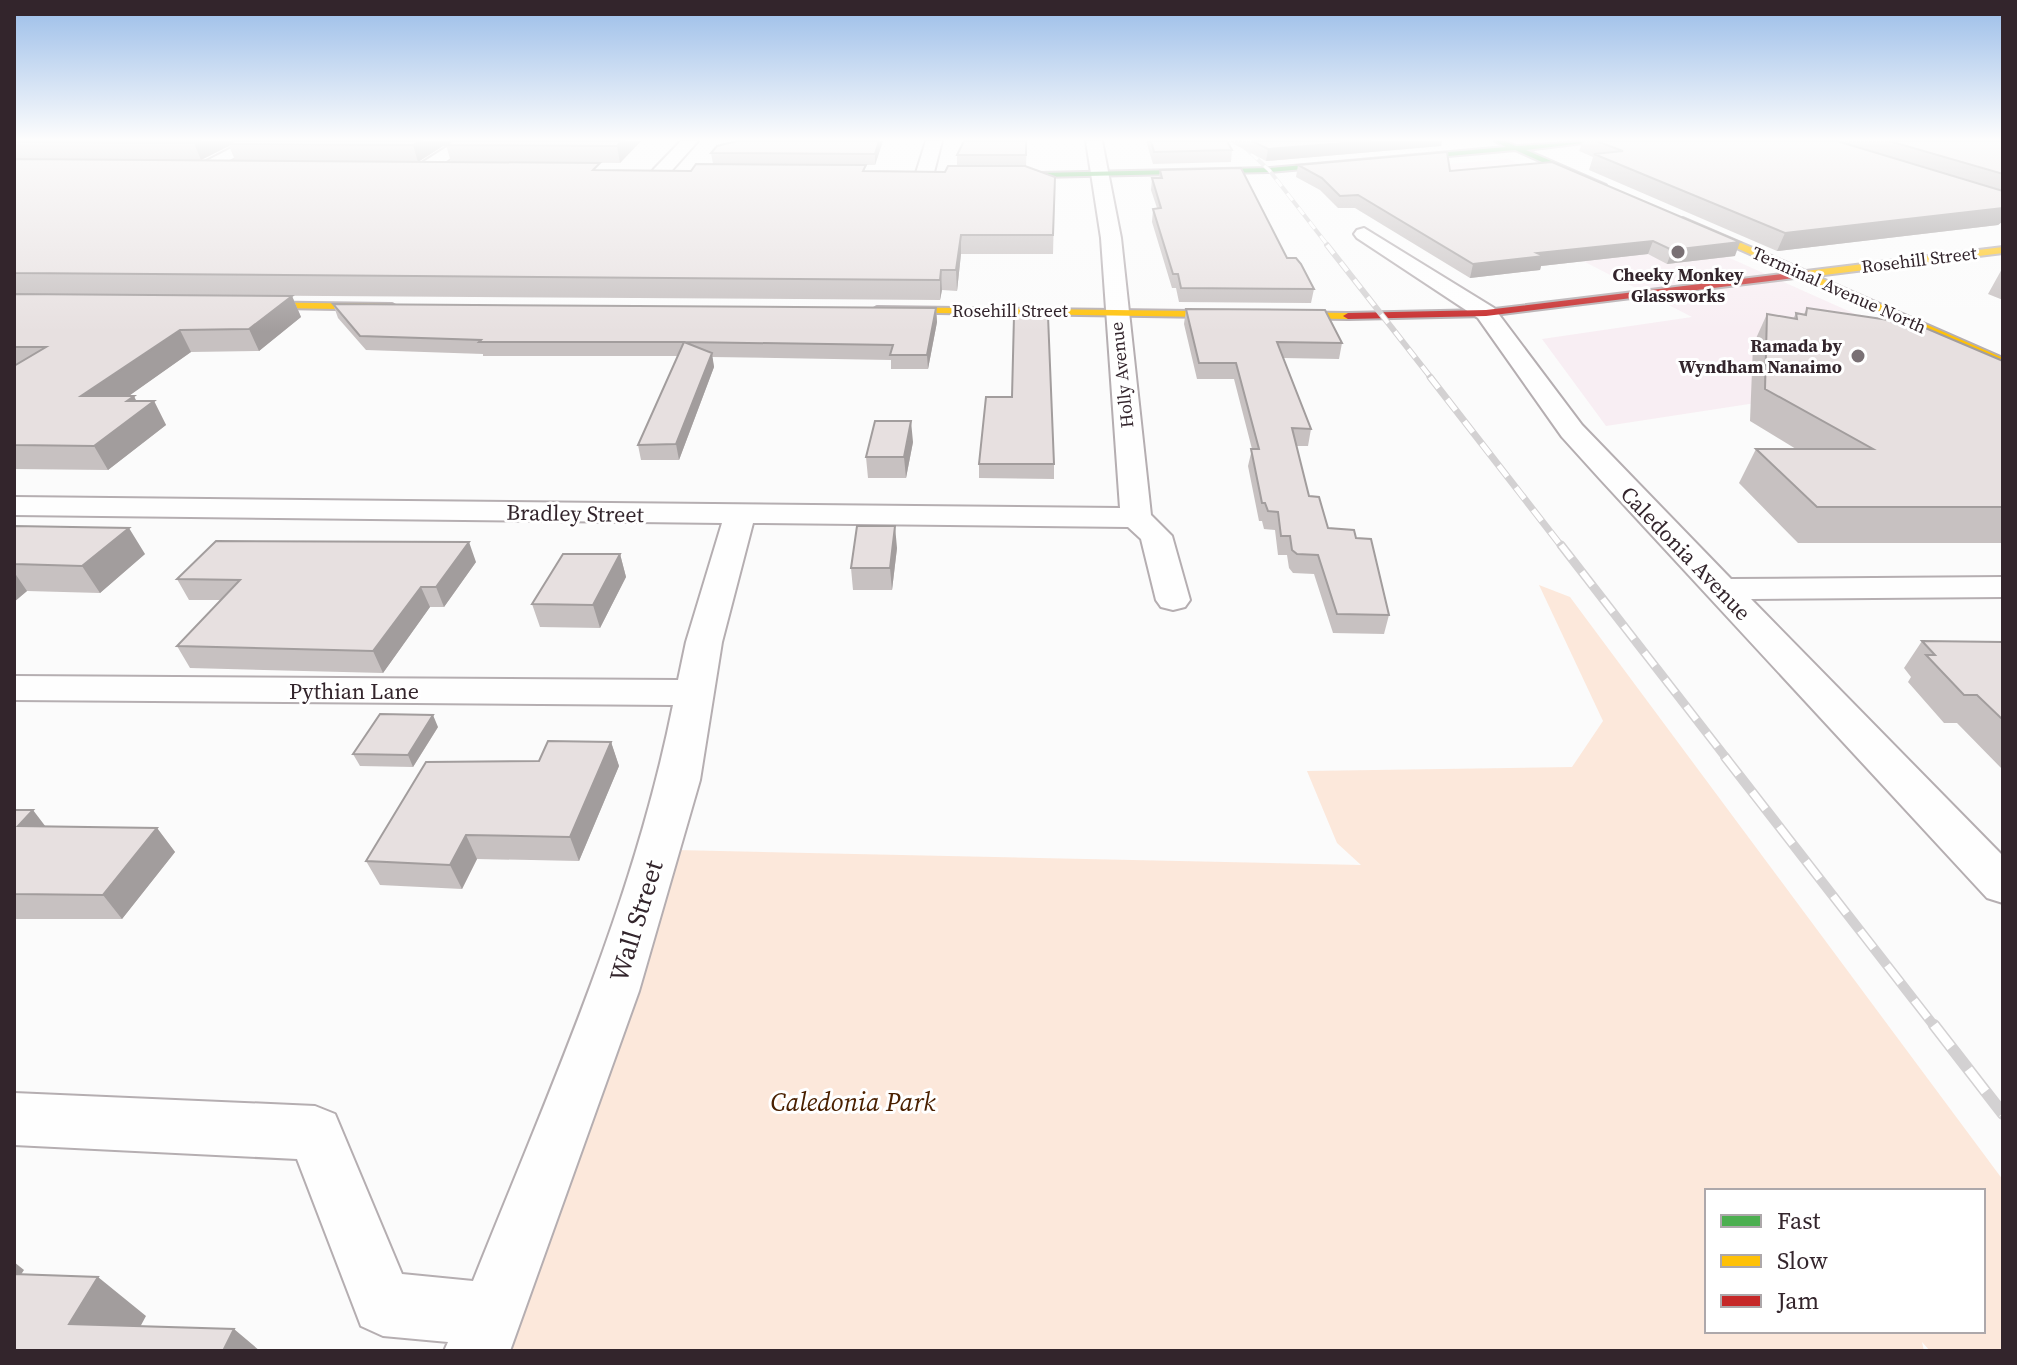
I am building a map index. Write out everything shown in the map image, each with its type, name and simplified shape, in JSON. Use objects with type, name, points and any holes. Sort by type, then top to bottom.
[{"type":"street","name":"Holly Avenue","points":[[1106,205],[1136,518]]},
{"type":"street","name":"Terminal Avenue North","points":[[1660,211],[2003,362]]},
{"type":"street","name":"Caledonia Avenue","points":[[1364,234],[1486,313],[1572,431],[2003,885]]},
{"type":"street","name":"Rosehill Street","points":[[856,310],[1382,316],[1486,313],[2003,250]]},
{"type":"street","points":[[220,305],[411,307]]},
{"type":"street","name":"Bradley Street","points":[[14,506],[1136,518]]},
{"type":"street","name":"Wall Street","points":[[14,1119],[315,1133],[383,1304],[483,1333],[614,991],[679,780],[704,642],[740,515]]},
{"type":"street","points":[[1136,518],[1156,536],[1173,600]]},
{"type":"street","points":[[1720,589],[2003,587]]},
{"type":"street","name":"Pythian Lane","points":[[14,688],[695,693]]},
{"type":"shaded area","points":[[1473,205],[1610,205],[2003,380],[1828,392],[1606,426],[1542,339],[1692,317]]},
{"type":"green space","name":"Caledonia Park","points":[[1539,585],[1570,597],[2003,1180],[2003,1351],[1930,1351],[1922,1342],[1924,1351],[510,1351],[676,850],[1361,865],[1337,843],[1307,771],[1572,767],[1603,721]]},
{"type":"building","points":[[14,205],[1054,205],[1053,235],[961,235],[956,270],[941,270],[940,280],[14,273]]},
{"type":"building","points":[[1160,205],[1260,205],[1287,258],[1296,258],[1314,289],[1181,288],[1178,274],[1173,274],[1153,209],[1161,208]]},
{"type":"building","points":[[1374,205],[1652,205],[1740,242],[1672,250],[1653,241],[1537,253],[1544,256],[1473,264]]},
{"type":"building","points":[[1717,205],[2003,205],[2003,208],[1785,233]]},
{"type":"building","points":[[14,294],[292,296],[249,329],[180,330],[81,396],[134,396],[127,401],[154,401],[94,446],[14,445],[14,366],[46,347],[14,347]]},
{"type":"building","points":[[333,304],[936,308],[927,355],[890,355],[893,345],[479,342],[481,340],[360,336]]},
{"type":"building","points":[[1807,308],[1916,324],[2003,361],[2003,507],[1817,507],[1756,449],[1873,449],[1765,389],[1767,314],[1797,319],[1796,313],[1806,315]]},
{"type":"building","points":[[1186,309],[1325,310],[1342,343],[1277,342],[1311,429],[1292,428],[1309,496],[1319,497],[1328,528],[1354,530],[1356,538],[1371,539],[1389,615],[1337,614],[1318,555],[1297,554],[1292,550],[1290,536],[1281,536],[1278,512],[1268,511],[1262,503],[1251,449],[1259,449],[1236,363],[1199,363]]},
{"type":"building","points":[[1014,316],[1048,316],[1054,464],[979,464],[986,397],[1012,397]]},
{"type":"building","points":[[684,342],[712,353],[676,444],[638,445]]},
{"type":"building","points":[[875,421],[911,421],[904,457],[866,457]]},
{"type":"building","points":[[14,526],[129,528],[82,566],[14,564]]},
{"type":"building","points":[[857,526],[895,526],[890,568],[851,568]]},
{"type":"building","points":[[216,541],[469,542],[436,587],[421,587],[373,651],[177,646],[240,580],[177,579]]},
{"type":"building","points":[[563,554],[620,554],[593,605],[532,604]]},
{"type":"building","points":[[1922,641],[2003,642],[2003,720],[1977,695],[1964,695],[1926,655],[1935,655]]},
{"type":"building","points":[[380,714],[433,715],[408,755],[353,754]]},
{"type":"building","points":[[548,741],[611,742],[570,837],[466,835],[450,865],[366,861],[426,762],[539,761]]},
{"type":"building","points":[[14,810],[33,810],[18,826],[157,828],[103,895],[14,894]]},
{"type":"building","points":[[14,1274],[98,1277],[69,1324],[234,1329],[223,1351],[14,1351]]},
{"type":"railway","points":[[1296,205],[1329,247]]},
{"type":"railway","points":[[1327,245],[1432,379]]},
{"type":"railway","points":[[1430,377],[1562,547]]},
{"type":"railway","points":[[1561,545],[1727,759]]},
{"type":"railway","points":[[1725,757],[1935,1027]]},
{"type":"railway","points":[[1934,1025],[2003,1114]]},
{"type":"traffic: slow","points":[[1683,221],[2003,362]]},
{"type":"traffic: slow","points":[[1807,274],[2003,250]]},
{"type":"traffic: slow","points":[[237,305],[392,307]]},
{"type":"traffic: slow","points":[[877,310],[1348,316]]},
{"type":"traffic: jam","points":[[1348,316],[1486,313],[1807,274]]},
{"type":"place","name":"Cheeky Monkey Glassworks","points":[[1678,252]]},
{"type":"place","name":"Ramada by Wyndham Nanaimo","points":[[1858,356]]}]
